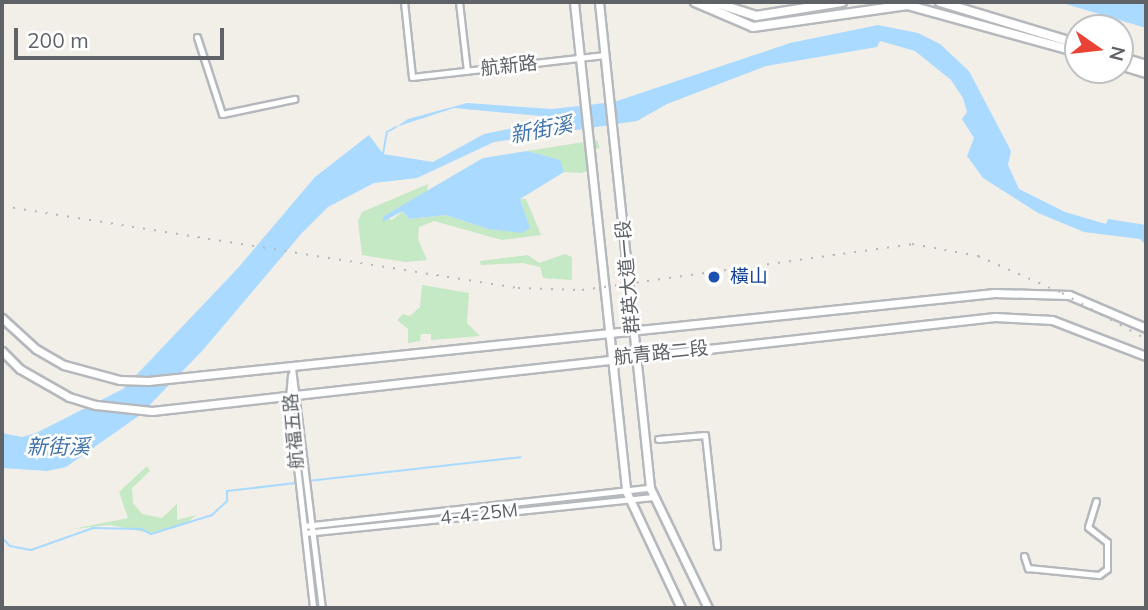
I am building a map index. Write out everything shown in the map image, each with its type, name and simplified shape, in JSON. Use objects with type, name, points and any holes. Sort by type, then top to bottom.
[{"type":"main road","points":[[695,2],[736,23],[772,27],[907,5],[1064,48]]},
{"type":"main road","points":[[713,2],[756,16],[842,2]]},
{"type":"main road","points":[[940,2],[1064,40]]},
{"type":"street","name":"航新路","points":[[404,2],[412,77],[605,55]]},
{"type":"street","points":[[459,2],[467,71]]},
{"type":"street","points":[[574,2],[580,58]]},
{"type":"street","points":[[599,2],[605,55]]},
{"type":"street","points":[[197,37],[222,114],[294,99]]},
{"type":"street","name":"群英大道一段","points":[[605,55],[650,488],[708,608]]},
{"type":"street","name":"群英大道一段","points":[[580,58],[627,494],[681,608]]},
{"type":"street","name":"航青路二段","points":[[2,318],[45,355],[106,377],[148,381],[611,336],[994,293],[1069,295],[1146,328]]},
{"type":"street","name":"航青路二段","points":[[2,351],[20,369],[69,397],[127,410],[170,409],[289,397],[612,358],[1026,316],[1080,327],[1146,356]]},
{"type":"street","name":"航福五路","points":[[292,368],[298,394],[322,608]]},
{"type":"street","name":"航福五路","points":[[292,368],[289,397],[313,608]]},
{"type":"street","points":[[657,439],[705,435],[717,546]]},
{"type":"street","name":"4-4-25M","points":[[304,529],[627,494],[650,488]]},
{"type":"street","name":"4-4-25M","points":[[627,494],[653,496]]},
{"type":"street","points":[[1024,556],[1028,568],[1099,575],[1107,569],[1107,542],[1088,527],[1096,501]]},
{"type":"green space","points":[[597,140],[600,148],[591,150],[589,171],[581,173],[564,172],[559,160],[527,151]]},
{"type":"green space","points":[[428,184],[427,192],[384,216],[392,220],[403,211],[409,219],[446,215],[488,229],[520,199],[526,199],[541,235],[502,240],[434,221],[419,227],[418,239],[427,260],[405,262],[362,255],[358,221],[362,212]]},
{"type":"green space","points":[[565,254],[572,257],[572,280],[543,278],[540,267],[523,263],[481,265],[480,261],[528,255],[539,263]]},
{"type":"green space","points":[[422,285],[469,293],[467,323],[480,336],[431,340],[431,334],[421,334],[420,341],[408,343],[408,329],[397,320],[403,314],[410,316],[420,307]]},
{"type":"green space","points":[[147,466],[150,471],[132,488],[133,503],[142,514],[162,518],[177,504],[177,520],[196,515],[184,525],[150,533],[110,525],[73,529],[128,518],[119,492]]},
{"type":"water","points":[[1059,2],[1146,2],[1146,28],[1134,24],[1134,14],[1099,14]]},
{"type":"water","name":"新街溪","points":[[878,25],[918,33],[940,44],[969,71],[1011,151],[1008,165],[1019,189],[1065,212],[1106,224],[1108,219],[1146,225],[1146,245],[1140,239],[1084,232],[1038,213],[983,178],[967,156],[974,138],[962,119],[967,112],[963,98],[951,80],[915,51],[880,41],[877,47],[766,66],[667,104],[637,121],[494,142],[417,178],[374,183],[328,207],[301,234],[203,350],[140,415],[66,467],[47,471],[2,468],[2,433],[22,437],[36,433],[123,389],[238,268],[315,177],[369,135],[383,154],[433,162],[484,134],[563,118],[454,108],[396,127],[408,119],[467,103],[552,109],[614,102],[790,43]]},
{"type":"water","points":[[527,151],[560,160],[564,172],[520,199],[530,228],[522,233],[488,229],[446,215],[409,219],[403,211],[382,222],[384,216],[483,158]]},
{"type":"waterway","points":[[383,154],[387,132],[396,127]]},
{"type":"waterway","points":[[308,481],[521,457]]},
{"type":"waterway","points":[[2,538],[10,546],[31,550],[93,528],[141,529],[151,534],[212,515],[227,501],[227,491],[296,483]]},
{"type":"railway","points":[[2,206],[518,288],[582,290],[912,244],[978,256],[1062,293],[1146,339]]},
{"type":"place","name":"橫山","points":[[714,277]]}]
